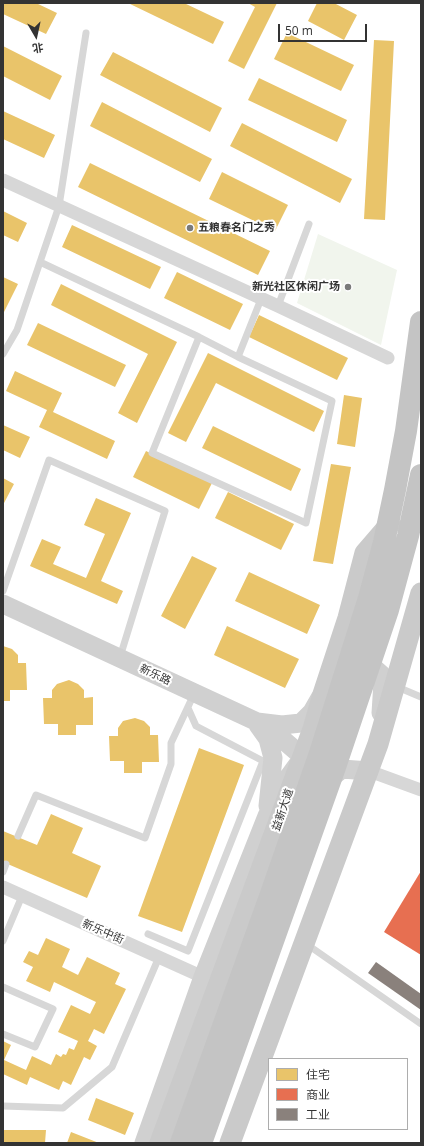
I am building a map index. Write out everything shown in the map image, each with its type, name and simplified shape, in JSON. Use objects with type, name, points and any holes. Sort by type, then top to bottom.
[{"type":"highway","points":[[181,1143],[320,752],[369,598],[384,542],[395,490],[407,423],[421,322]]},
{"type":"highway","points":[[201,1143],[334,770],[388,610],[408,536],[421,475]]},
{"type":"main road","name":"益新大道","points":[[160,1143],[271,824],[308,743],[348,618],[365,553],[421,489]]},
{"type":"main road","points":[[230,1143],[378,744],[421,593]]},
{"type":"street","points":[[3,180],[388,358]]},
{"type":"street","name":"新乐路","points":[[3,604],[119,658],[191,701],[256,722],[308,743]]},
{"type":"street","points":[[190,1143],[308,812],[314,781],[314,757],[308,743],[333,693],[348,672],[360,666],[373,667],[382,675],[383,682],[378,744]]},
{"type":"street","points":[[256,722],[282,725],[301,724],[312,712],[323,694]]},
{"type":"street","points":[[144,1143],[203,977],[271,824],[273,758],[268,739],[256,722]]},
{"type":"street","points":[[308,812],[324,784],[342,769],[368,771],[421,790]]},
{"type":"street","name":"新乐中街","points":[[3,887],[203,977]]},
{"type":"lane","points":[[3,354],[17,330],[59,206],[86,33]]},
{"type":"lane","points":[[278,306],[309,224]]},
{"type":"lane","points":[[40,262],[199,338],[238,357],[332,400],[306,523],[152,453],[199,338]]},
{"type":"lane","points":[[238,357],[260,298]]},
{"type":"lane","points":[[3,591],[49,460],[165,511],[119,658]]},
{"type":"lane","points":[[395,686],[421,697]]},
{"type":"lane","points":[[18,836],[36,795],[145,838],[171,764],[171,743],[191,701]]},
{"type":"lane","points":[[148,934],[188,951],[263,761],[196,726],[191,701]]},
{"type":"lane","points":[[3,872],[6,864]]},
{"type":"lane","points":[[3,941],[22,896]]},
{"type":"lane","points":[[305,943],[421,1024]]},
{"type":"lane","points":[[3,1106],[63,1108],[112,1067],[159,957]]},
{"type":"lane","points":[[3,987],[53,1009],[34,1047],[3,1034]]},
{"type":"shaded area","name":"新光社区休闲广场","points":[[318,234],[397,270],[381,345],[297,303]]},
{"type":"building: 住宅","points":[[3,3],[36,3],[57,13],[46,34],[3,14]]},
{"type":"building: 住宅","points":[[128,3],[184,3],[224,22],[213,44]]},
{"type":"building: 住宅","points":[[248,3],[277,3],[244,69],[228,61],[255,7]]},
{"type":"building: 住宅","points":[[317,3],[334,3],[357,15],[344,40],[308,21]]},
{"type":"building: 住宅","points":[[287,33],[354,65],[341,91],[274,59]]},
{"type":"building: 住宅","points":[[374,40],[394,41],[385,220],[364,219]]},
{"type":"building: 住宅","points":[[3,46],[62,76],[50,100],[3,76]]},
{"type":"building: 住宅","points":[[113,52],[222,108],[210,132],[100,75]]},
{"type":"building: 住宅","points":[[259,78],[347,120],[337,142],[248,100]]},
{"type":"building: 住宅","points":[[102,102],[212,159],[200,182],[90,126]]},
{"type":"building: 住宅","points":[[3,111],[55,135],[44,158],[3,139]]},
{"type":"building: 住宅","points":[[242,123],[352,179],[340,203],[230,146]]},
{"type":"building: 住宅","points":[[90,163],[270,251],[258,275],[78,187]]},
{"type":"building: 住宅","points":[[222,172],[288,205],[275,231],[209,199]]},
{"type":"building: 住宅","points":[[3,211],[27,223],[18,242],[3,235]]},
{"type":"building: 住宅","points":[[72,225],[161,267],[150,289],[62,247]]},
{"type":"building: 住宅","points":[[177,272],[243,304],[230,330],[164,298]]},
{"type":"building: 住宅","points":[[3,277],[18,284],[3,314]]},
{"type":"building: 住宅","points":[[61,284],[177,342],[137,423],[118,413],[148,354],[51,305]]},
{"type":"building: 住宅","points":[[259,315],[348,358],[337,380],[249,337]]},
{"type":"building: 住宅","points":[[38,323],[126,365],[115,387],[27,345]]},
{"type":"building: 住宅","points":[[208,353],[324,411],[314,432],[216,383],[186,442],[168,433]]},
{"type":"building: 住宅","points":[[15,371],[62,393],[53,412],[115,441],[107,459],[39,427],[47,410],[6,391]]},
{"type":"building: 住宅","points":[[344,395],[362,398],[355,447],[337,444]]},
{"type":"building: 住宅","points":[[3,425],[30,437],[20,458],[3,450]]},
{"type":"building: 住宅","points":[[213,426],[301,469],[291,491],[202,448]]},
{"type":"building: 住宅","points":[[146,451],[212,483],[199,509],[133,477]]},
{"type":"building: 住宅","points":[[331,464],[351,467],[333,564],[313,561]]},
{"type":"building: 住宅","points":[[3,478],[14,484],[3,505]]},
{"type":"building: 住宅","points":[[228,492],[294,524],[281,550],[215,518]]},
{"type":"building: 住宅","points":[[96,498],[131,513],[101,581],[123,591],[117,604],[30,566],[42,539],[61,547],[53,564],[86,578],[105,534],[84,525]]},
{"type":"building: 住宅","points":[[192,556],[217,568],[185,629],[161,616]]},
{"type":"building: 住宅","points":[[249,572],[320,605],[307,634],[235,601]]},
{"type":"building: 住宅","points":[[227,626],[299,659],[285,688],[214,655]]},
{"type":"building: 住宅","points":[[3,646],[12,649],[18,655],[18,663],[26,663],[27,690],[10,690],[10,701],[3,701]]},
{"type":"building: 住宅","points":[[69,680],[78,684],[84,690],[84,698],[93,697],[93,725],[76,725],[76,735],[58,735],[58,724],[44,724],[43,698],[52,698],[52,690],[57,684]]},
{"type":"building: 住宅","points":[[135,718],[144,721],[150,727],[150,735],[158,735],[159,762],[142,762],[142,773],[124,773],[124,761],[110,761],[109,736],[118,736],[118,728],[123,721]]},
{"type":"building: 住宅","points":[[199,748],[244,765],[182,932],[138,916]]},
{"type":"building: 住宅","points":[[51,814],[83,828],[72,853],[101,866],[87,898],[3,862],[3,831],[37,845]]},
{"type":"building: 住宅","points":[[46,938],[70,949],[62,967],[78,975],[87,957],[120,973],[115,984],[126,989],[104,1034],[94,1029],[88,1041],[97,1046],[90,1060],[84,1057],[71,1085],[63,1081],[59,1090],[30,1077],[27,1085],[3,1074],[3,1041],[11,1045],[4,1060],[26,1070],[32,1056],[51,1065],[56,1054],[61,1057],[63,1054],[66,1055],[69,1048],[74,1050],[78,1041],[58,1032],[71,1005],[90,1014],[96,1002],[54,982],[50,992],[26,981],[33,967],[23,962],[29,951],[38,955]]},
{"type":"building: 住宅","points":[[96,1098],[134,1113],[125,1135],[88,1120]]},
{"type":"building: 住宅","points":[[3,1130],[46,1130],[45,1143],[3,1143]]},
{"type":"building: 住宅","points":[[71,1132],[99,1143],[67,1143]]},
{"type":"building: 商业","points":[[421,871],[421,955],[384,932]]},
{"type":"building: 工业","points":[[376,962],[421,994],[421,1010],[368,973]]},
{"type":"place","name":"五粮春名门之秀","points":[[190,228]]},
{"type":"place","name":"新光社区休闲广场","points":[[348,287]]}]
